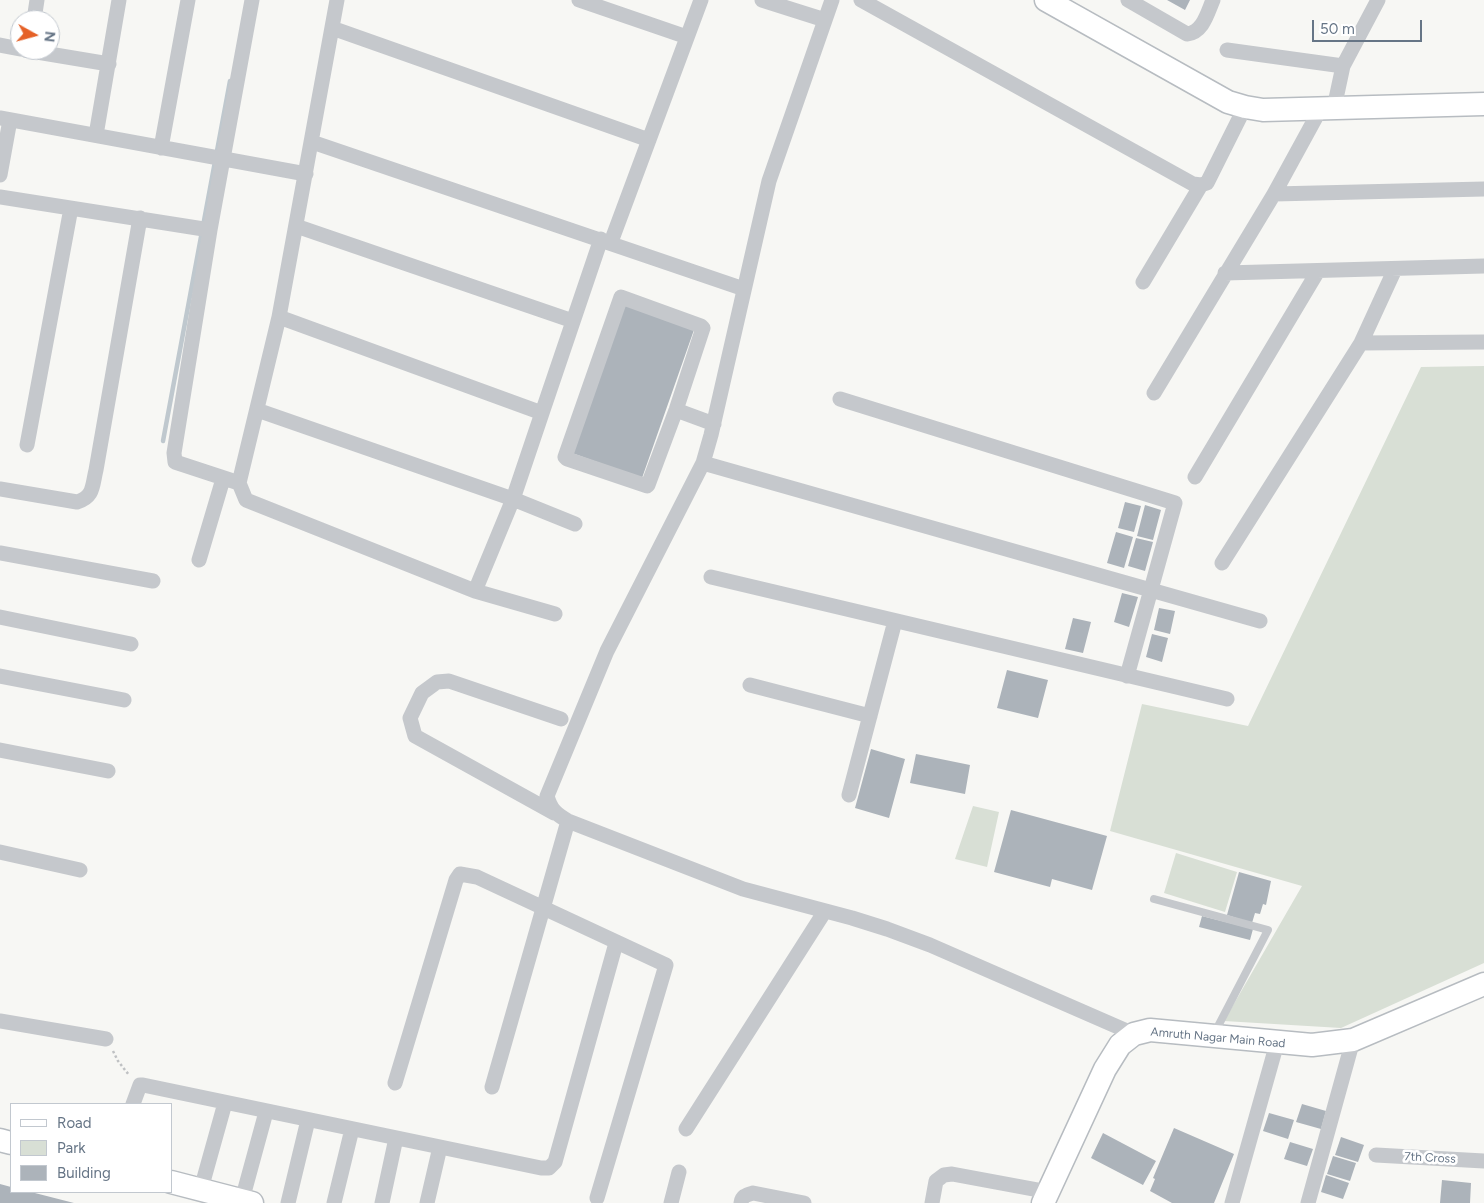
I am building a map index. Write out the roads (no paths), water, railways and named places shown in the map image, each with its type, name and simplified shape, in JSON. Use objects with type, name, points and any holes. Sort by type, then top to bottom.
[{"type":"main road","points":[[1046,0],[1228,102],[1245,107],[1263,110],[1484,104]]},
{"type":"main road","name":"Amruth Nagar Main Road","points":[[1046,1197],[1105,1069],[1120,1045],[1134,1034],[1150,1030],[1312,1045],[1353,1040],[1484,984]]},
{"type":"main road","points":[[172,1182],[247,1202]]},
{"type":"street","points":[[96,135],[119,0]]},
{"type":"street","points":[[161,148],[188,0]]},
{"type":"street","points":[[239,483],[176,462],[174,458],[210,230],[252,0]]},
{"type":"street","points":[[337,0],[279,317],[239,483],[246,500],[475,591],[555,614]]},
{"type":"street","points":[[579,0],[687,37]]},
{"type":"street","points":[[475,591],[513,499],[573,321],[649,140],[701,0]]},
{"type":"street","points":[[762,0],[824,20]]},
{"type":"street","points":[[554,813],[547,796],[607,651],[703,463],[714,424],[769,181],[832,0]]},
{"type":"street","points":[[861,0],[1193,184],[1201,185],[1207,183],[1245,107]]},
{"type":"street","points":[[1128,0],[1187,34],[1194,33],[1200,28],[1213,0]]},
{"type":"street","points":[[1154,394],[1225,273],[1328,108],[1343,66],[1378,0]]},
{"type":"street","points":[[332,28],[649,140]]},
{"type":"street","points":[[1227,50],[1343,66]]},
{"type":"street","points":[[60,56],[109,64]]},
{"type":"street","points":[[0,175],[5,119],[306,174]]},
{"type":"street","points":[[312,142],[744,288]]},
{"type":"street","points":[[1143,282],[1201,185]]},
{"type":"street","points":[[1274,194],[1484,189]]},
{"type":"street","points":[[0,197],[210,230]]},
{"type":"street","points":[[27,445],[71,208]]},
{"type":"street","points":[[0,489],[77,502],[90,496],[140,218]]},
{"type":"street","points":[[296,226],[573,321]]},
{"type":"street","points":[[1225,273],[1484,266]]},
{"type":"street","points":[[1222,563],[1361,343],[1395,269]]},
{"type":"street","points":[[1195,477],[1318,271]]},
{"type":"street","points":[[622,296],[703,328],[676,410],[647,486],[565,458],[622,296]]},
{"type":"street","points":[[279,317],[542,413]]},
{"type":"street","points":[[1361,343],[1484,342]]},
{"type":"street","points":[[840,399],[1175,502],[1127,676]]},
{"type":"street","points":[[257,410],[513,499],[576,524]]},
{"type":"street","points":[[676,410],[714,424]]},
{"type":"street","points":[[703,463],[1260,621]]},
{"type":"street","points":[[199,560],[224,479]]},
{"type":"street","points":[[0,553],[153,581]]},
{"type":"street","points":[[711,577],[1227,699]]},
{"type":"street","points":[[0,617],[131,644]]},
{"type":"street","points":[[849,795],[895,621]]},
{"type":"street","points":[[0,676],[124,700]]},
{"type":"street","points":[[561,719],[448,682],[437,682],[422,693],[410,718],[415,736],[568,821],[743,889],[887,929],[930,945],[1134,1034]]},
{"type":"street","points":[[750,685],[870,716]]},
{"type":"street","points":[[0,750],[108,771]]},
{"type":"street","points":[[492,1087],[568,821]]},
{"type":"street","points":[[0,852],[80,870]]},
{"type":"street","points":[[395,1083],[456,880],[460,874],[477,877],[666,965],[597,1198]]},
{"type":"street","points":[[686,1129],[825,911]]},
{"type":"street","points":[[134,1103],[140,1085],[541,1168],[549,1168],[553,1166],[616,942]]},
{"type":"street","points":[[0,1021],[106,1039]]},
{"type":"street","points":[[1308,1203],[1353,1040]]},
{"type":"street","points":[[1232,1203],[1277,1043]]},
{"type":"street","points":[[201,1190],[225,1103]]},
{"type":"street","points":[[247,1202],[266,1112]]},
{"type":"street","points":[[288,1203],[308,1120]]},
{"type":"street","points":[[334,1203],[352,1129]]},
{"type":"street","points":[[382,1203],[396,1138]]},
{"type":"street","points":[[427,1203],[440,1147]]},
{"type":"street","name":"7th Cross","points":[[1376,1154],[1484,1161]]},
{"type":"street","points":[[672,1203],[679,1172]]},
{"type":"street","points":[[932,1203],[936,1181],[944,1175],[952,1174],[1046,1197]]},
{"type":"street","points":[[741,1203],[742,1198],[752,1194],[804,1203]]},
{"type":"lane","points":[[1154,899],[1268,930],[1213,1036]]},
{"type":"waterway","points":[[163,441],[230,81]]}]
